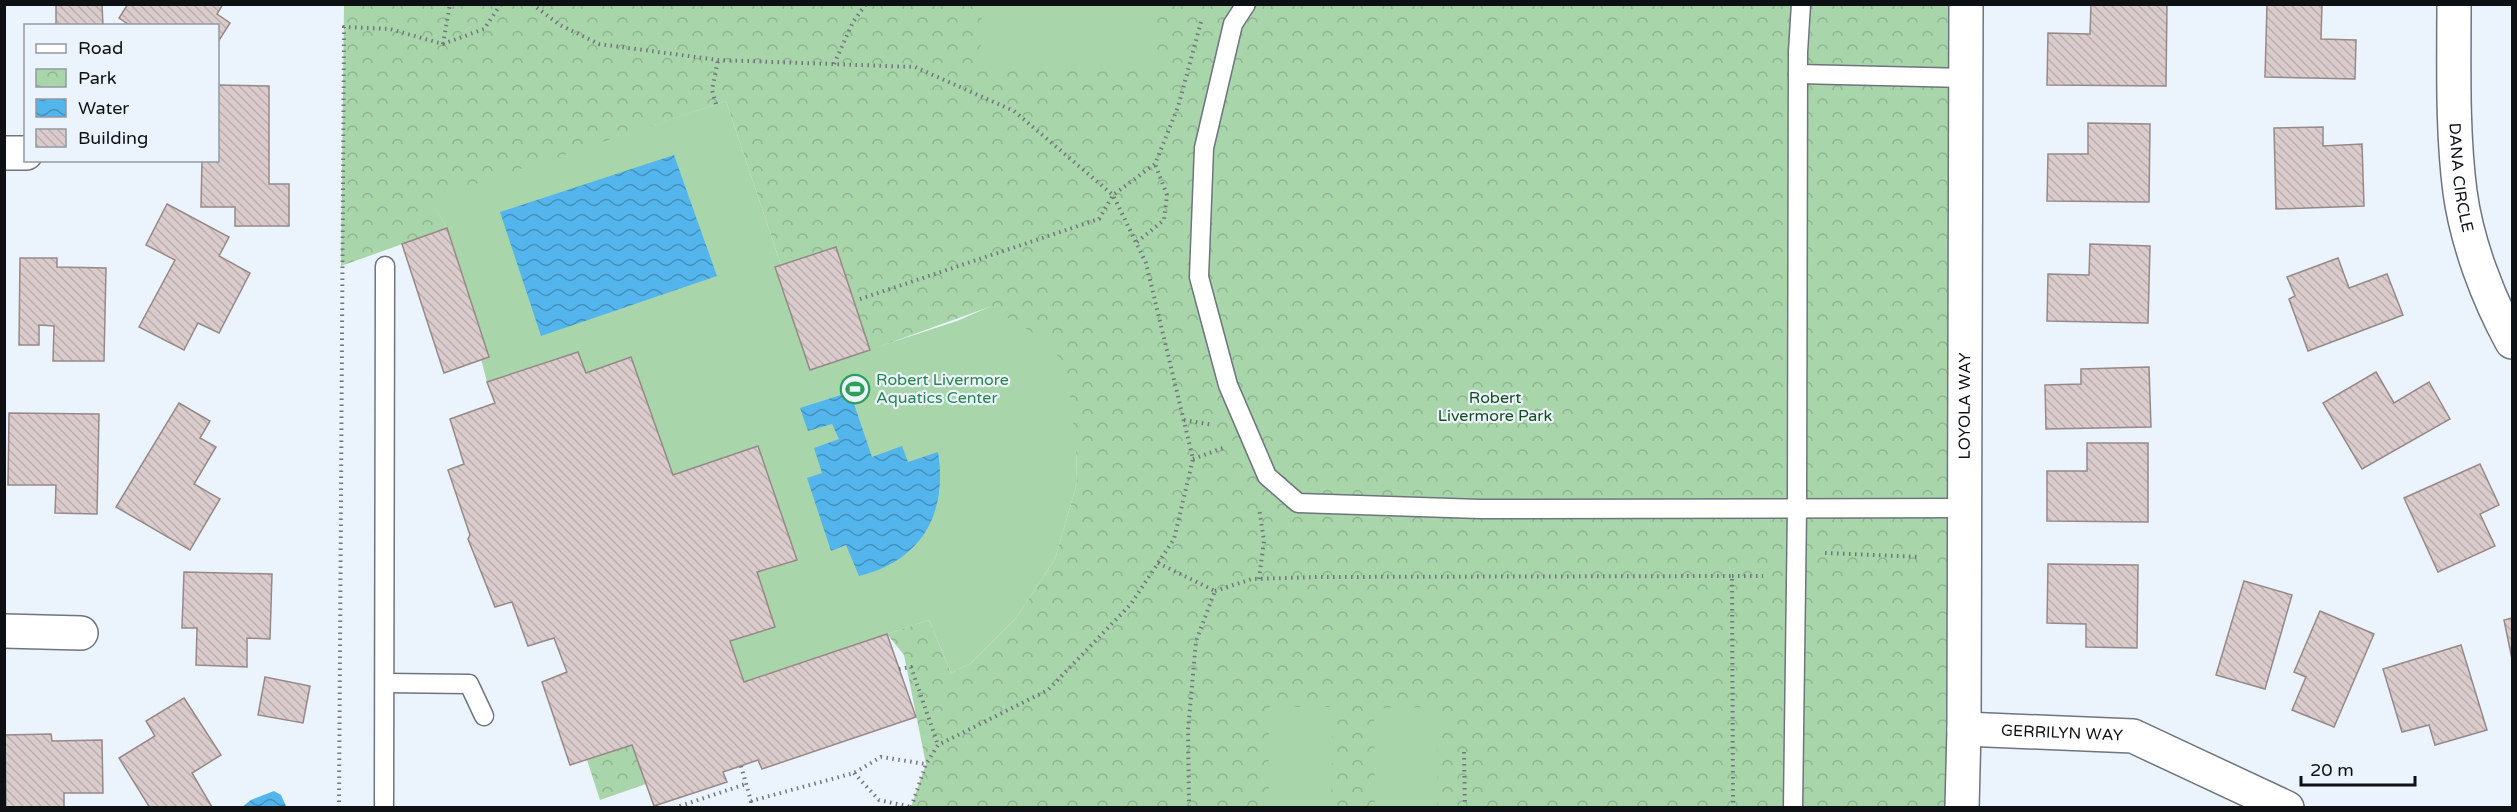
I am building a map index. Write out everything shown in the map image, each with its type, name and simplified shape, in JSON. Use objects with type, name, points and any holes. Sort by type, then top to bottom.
[{"type":"street","name":"LOYOLA WAY","points":[[1962,807],[1966,4]]},
{"type":"street","name":"DANA CIRCLE","points":[[2454,4],[2454,88],[2460,193],[2479,267],[2512,342]]},
{"type":"street","points":[[4,153],[24,153]]},
{"type":"street","points":[[4,631],[81,633]]},
{"type":"street","name":"GERRILYN WAY","points":[[1964,729],[2133,736],[2287,807]]},
{"type":"lane","points":[[1246,4],[1233,24],[1204,148],[1199,277],[1228,385],[1267,476],[1298,503],[1480,509],[1965,508]]},
{"type":"lane","points":[[1793,807],[1797,509],[1798,74],[1801,4]]},
{"type":"lane","points":[[1798,74],[1966,78]]},
{"type":"lane","points":[[384,807],[385,266]]},
{"type":"lane","points":[[385,683],[469,684],[484,716]]},
{"type":"path","points":[[443,44],[450,4]]},
{"type":"path","points":[[532,4],[560,25],[599,44],[718,60],[915,68],[1014,111],[1113,195],[1146,263],[1193,459],[1174,539],[1131,604],[1048,690],[938,745],[926,764],[911,807],[879,800],[854,773]]},
{"type":"path","points":[[834,64],[854,22],[866,4]]},
{"type":"path","points":[[860,299],[1099,219],[1113,195],[1155,164],[1178,107],[1203,13]]},
{"type":"path","points":[[716,104],[712,90],[718,60]]},
{"type":"path","points":[[1137,242],[1164,220],[1167,195],[1155,164]]},
{"type":"path","points":[[1184,420],[1216,426]]},
{"type":"path","points":[[1193,459],[1227,447],[1224,440]]},
{"type":"path","points":[[1257,497],[1264,541],[1259,579]]},
{"type":"path","points":[[1825,553],[1920,557]]},
{"type":"path","points":[[1158,563],[1215,591],[1259,579],[1763,576]]},
{"type":"path","points":[[1732,576],[1733,807]]},
{"type":"path","points":[[1189,807],[1188,730],[1196,641],[1215,591]]},
{"type":"path","points":[[899,669],[911,667],[938,745]]},
{"type":"path","points":[[1464,752],[1465,807]]},
{"type":"path","points":[[751,801],[854,773],[881,757],[926,764]]},
{"type":"path","points":[[741,766],[753,807]]},
{"type":"path","points":[[674,807],[746,784]]},
{"type":"green space","name":"Robert Livermore Park","points":[[344,5],[1966,5],[1952,807],[911,807],[926,764],[904,655],[887,634],[929,620],[951,673],[971,663],[1016,618],[1055,559],[1077,483],[1076,447],[989,307],[870,350],[836,247],[781,265],[726,101],[431,200],[447,228],[341,266]]},
{"type":"green space","points":[[982,5],[1154,5],[1154,66],[980,64]]},
{"type":"green space","name":"Robert Livermore Aquatics Center","points":[[726,101],[781,265],[775,267],[810,369],[957,321],[989,307],[1054,345],[1070,396],[1076,447],[1077,483],[1055,559],[1016,618],[971,663],[951,673],[929,620],[744,682],[730,641],[774,626],[757,572],[797,560],[758,446],[673,475],[631,357],[586,373],[578,352],[487,382],[447,228],[430,199]]},
{"type":"green space","points":[[1269,707],[1333,707],[1331,807],[1269,807]]},
{"type":"green space","points":[[1438,707],[1437,807],[1375,807],[1374,708]]},
{"type":"green space","points":[[632,745],[646,784],[600,800],[587,760]]},
{"type":"water","points":[[674,155],[717,276],[541,336],[500,212]]},
{"type":"water","points":[[850,392],[872,457],[902,446],[908,462],[938,452],[940,475],[939,495],[934,515],[926,532],[914,547],[881,569],[859,576],[846,545],[831,551],[807,478],[822,473],[814,448],[839,439],[832,424],[808,431],[800,408]]},
{"type":"water","points":[[274,791],[281,795],[286,806],[242,807],[251,800]]},
{"type":"building","points":[[10,4],[102,4],[103,24],[56,24],[56,5]]},
{"type":"building","points":[[128,4],[223,4],[217,14],[230,23],[219,40],[219,24],[128,24],[119,18]]},
{"type":"building","points":[[2091,4],[2167,4],[2166,86],[2047,85],[2048,33],[2090,34]]},
{"type":"building","points":[[2267,4],[2322,4],[2321,39],[2356,40],[2355,79],[2265,77]]},
{"type":"building","points":[[219,85],[269,86],[269,184],[289,184],[289,226],[235,226],[235,207],[201,207],[202,162],[219,162]]},
{"type":"building","points":[[2088,123],[2150,124],[2149,202],[2047,201],[2048,154],[2088,154]]},
{"type":"building","points":[[2323,127],[2323,146],[2362,144],[2364,206],[2276,209],[2274,128]]},
{"type":"building","points":[[167,204],[229,237],[219,256],[250,273],[219,333],[198,323],[184,350],[139,327],[175,260],[146,245]]},
{"type":"building","points":[[447,228],[489,357],[444,373],[402,244]]},
{"type":"building","points":[[2090,244],[2150,246],[2148,323],[2047,321],[2048,274],[2089,275]]},
{"type":"building","points":[[836,247],[870,350],[810,370],[775,267]]},
{"type":"building","points":[[20,258],[57,258],[57,267],[106,268],[104,361],[53,361],[54,326],[39,325],[39,345],[19,345]]},
{"type":"building","points":[[2338,258],[2349,288],[2387,274],[2403,315],[2308,351],[2289,299],[2295,296],[2287,277]]},
{"type":"building","points":[[578,352],[586,373],[631,357],[673,475],[758,446],[797,560],[757,572],[775,627],[730,641],[744,682],[887,634],[916,717],[762,769],[758,760],[723,772],[727,782],[654,806],[632,745],[570,765],[542,682],[567,672],[554,638],[528,646],[512,602],[495,607],[468,539],[470,535],[448,470],[464,464],[450,419],[495,403],[487,382]]},
{"type":"building","points":[[2149,367],[2151,427],[2046,429],[2045,385],[2081,384],[2081,369]]},
{"type":"building","points":[[2376,372],[2394,403],[2429,382],[2450,419],[2362,469],[2323,403]]},
{"type":"building","points":[[179,403],[210,421],[200,438],[216,447],[194,484],[220,499],[190,550],[116,507]]},
{"type":"building","points":[[9,413],[99,414],[97,514],[55,513],[56,485],[8,485]]},
{"type":"building","points":[[2087,443],[2148,443],[2148,522],[2047,521],[2047,471],[2087,471]]},
{"type":"building","points":[[2480,464],[2499,505],[2480,514],[2495,546],[2438,572],[2404,498]]},
{"type":"building","points":[[2048,564],[2138,565],[2137,648],[2086,647],[2086,624],[2047,623]]},
{"type":"building","points":[[184,572],[272,574],[270,639],[247,638],[247,667],[196,665],[197,628],[182,628]]},
{"type":"building","points":[[2244,581],[2292,595],[2265,689],[2216,675]]},
{"type":"building","points":[[2320,611],[2374,634],[2334,727],[2292,710],[2306,677],[2294,672]]},
{"type":"building","points":[[2512,618],[2512,659],[2504,620]]},
{"type":"building","points":[[2461,645],[2487,730],[2435,745],[2429,725],[2402,732],[2383,669]]},
{"type":"building","points":[[265,677],[310,686],[303,723],[258,715]]},
{"type":"building","points":[[184,698],[221,755],[192,773],[212,807],[150,808],[119,758],[155,736],[146,721]]},
{"type":"building","points":[[51,734],[52,741],[102,740],[103,793],[64,793],[64,808],[6,808],[5,735]]},
{"type":"place","name":"Robert Livermore Aquatics Center","points":[[855,389]]}]
